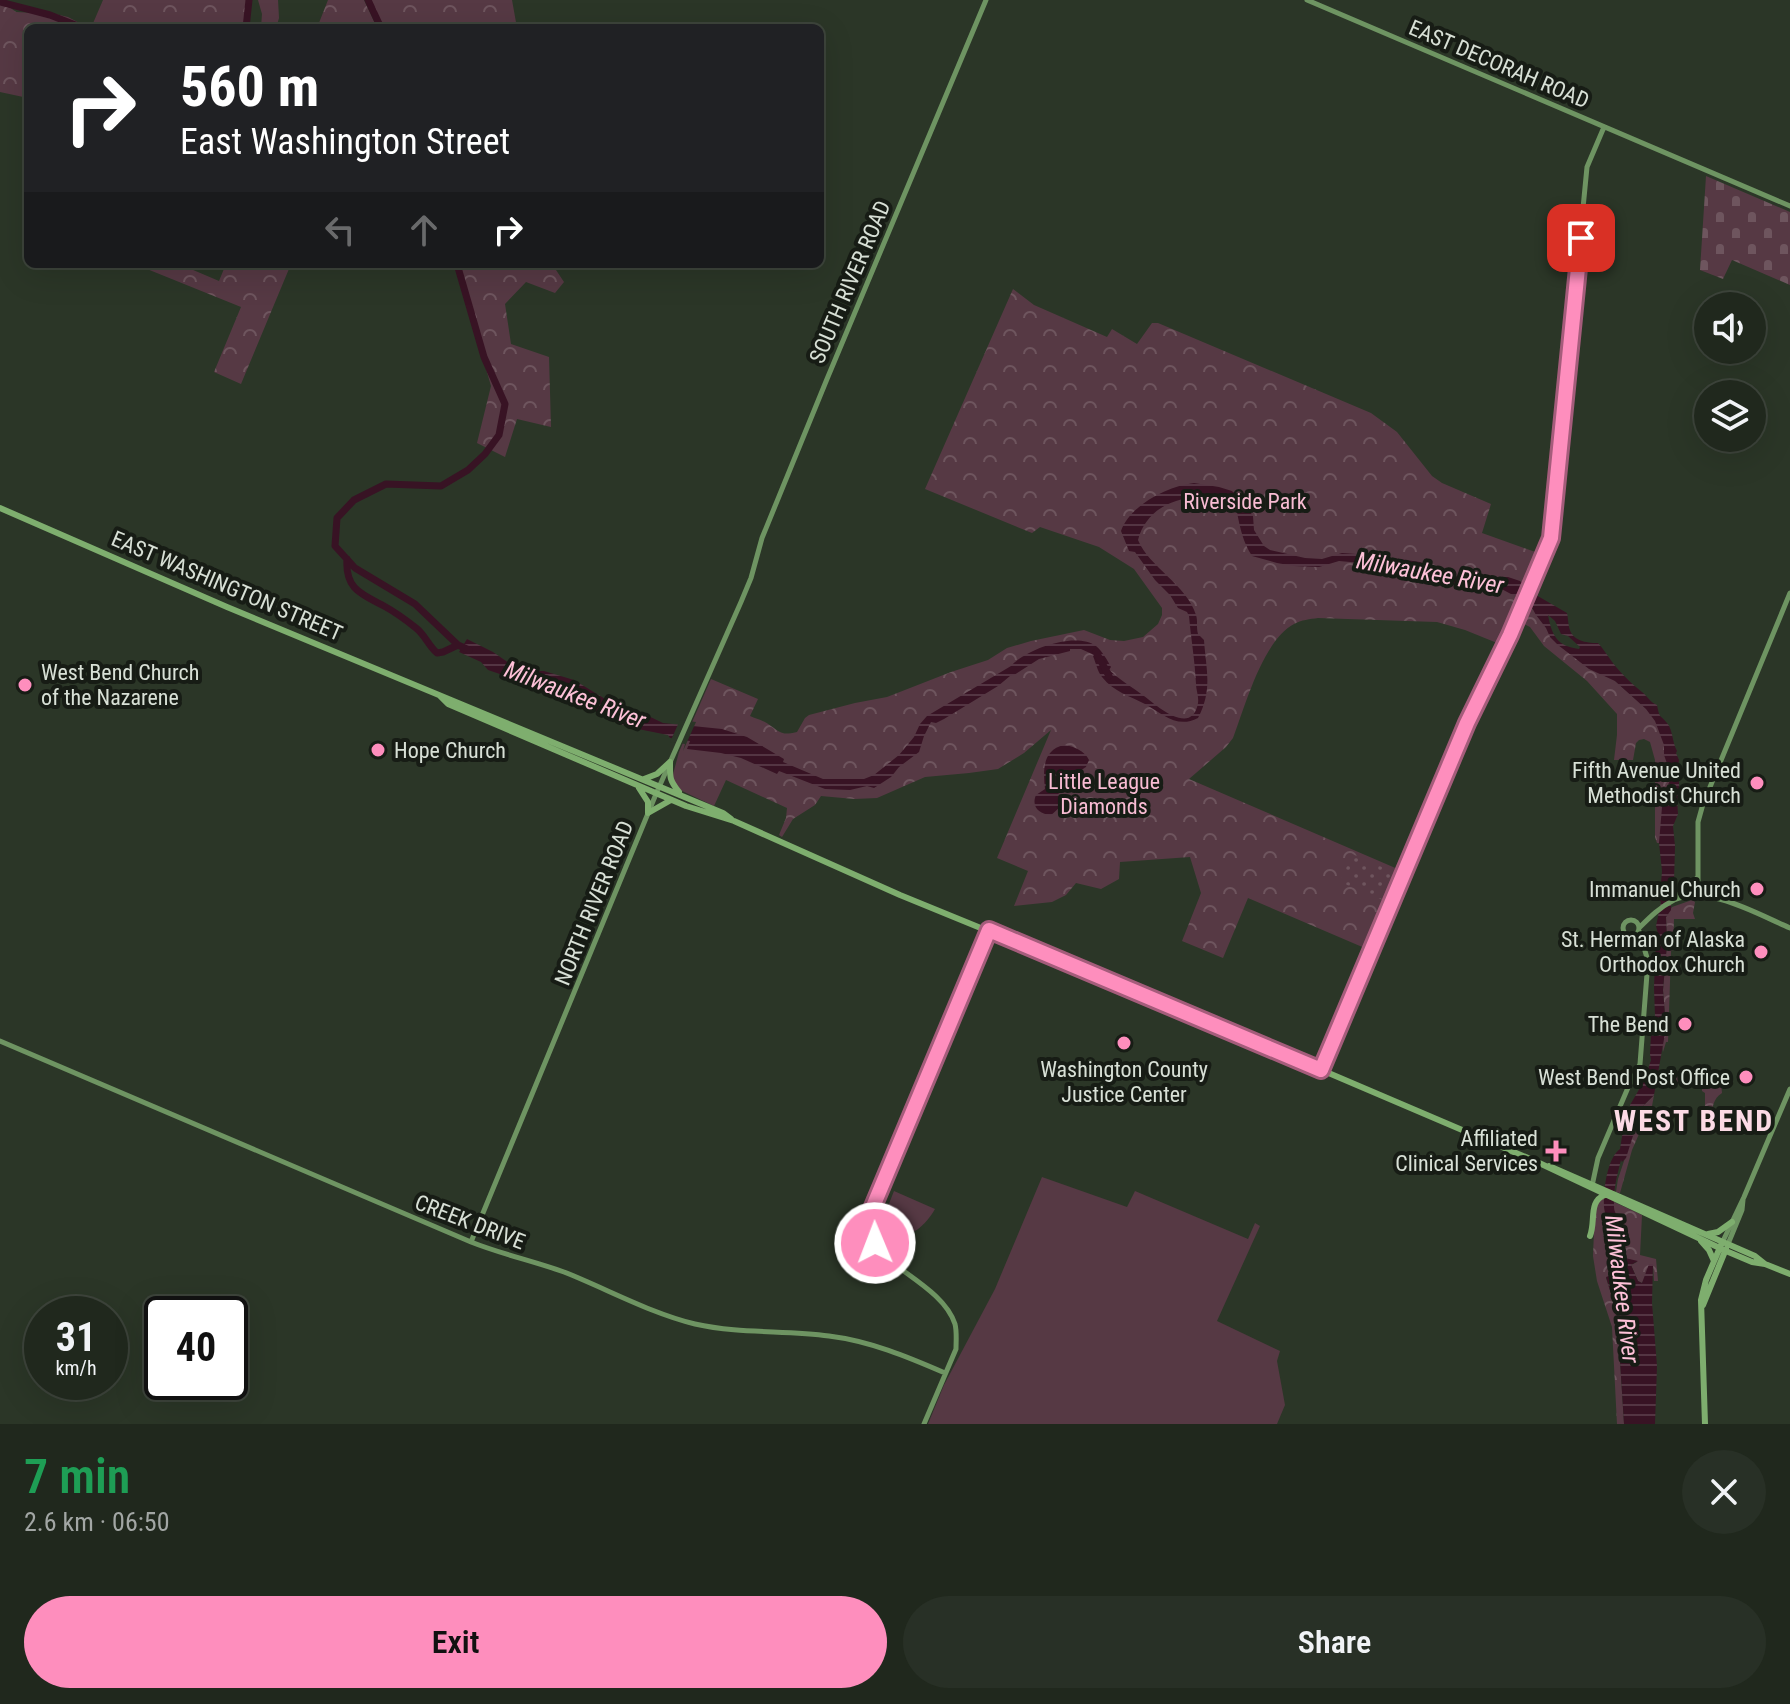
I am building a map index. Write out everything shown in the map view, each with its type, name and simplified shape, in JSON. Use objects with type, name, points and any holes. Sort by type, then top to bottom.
[{"type":"main road","name":"EAST WASHINGTON STREET","points":[[0,508],[227,607],[682,795],[817,860],[1628,1202]]},
{"type":"main road","name":"EAST WASHINGTON STREET","points":[[440,696],[448,704],[656,794],[734,821]]},
{"type":"main road","points":[[644,779],[657,774],[670,762]]},
{"type":"main road","points":[[670,762],[671,783],[682,795]]},
{"type":"main road","points":[[637,785],[648,802],[648,813],[671,800]]},
{"type":"main road","points":[[1590,1236],[1595,1202],[1604,1193]]},
{"type":"main road","points":[[1628,1202],[1708,1234],[1752,1262],[1790,1274]]},
{"type":"main road","points":[[1628,1202],[1699,1238],[1724,1246]]},
{"type":"main road","points":[[1708,1234],[1718,1232],[1732,1222]]},
{"type":"main road","points":[[1699,1238],[1714,1261]]},
{"type":"main road","points":[[1705,1424],[1702,1290],[1724,1246]]},
{"type":"main road","points":[[1702,1309],[1724,1246]]},
{"type":"street","name":"SOUTH RIVER ROAD","points":[[751,578],[762,538],[986,0]]},
{"type":"street","name":"EAST DECORAH ROAD","points":[[1307,0],[1790,206]]},
{"type":"street","points":[[1321,1070],[1467,723],[1523,606],[1552,531],[1587,167],[1604,127]]},
{"type":"street","name":"NORTH RIVER ROAD","points":[[471,1242],[659,786],[751,578]]},
{"type":"street","points":[[1698,895],[1698,822],[1703,804],[1790,593]]},
{"type":"street","points":[[1627,935],[1635,935],[1655,912],[1693,884],[1698,875]]},
{"type":"street","points":[[1698,884],[1716,898]]},
{"type":"street","points":[[1671,901],[1698,895],[1716,898],[1790,928]]},
{"type":"street","points":[[1645,948],[1624,932],[1623,926],[1627,920],[1655,912]]},
{"type":"street","points":[[1592,1186],[1601,1149],[1640,1064],[1648,961],[1637,921],[1632,919]]},
{"type":"street","points":[[924,1424],[956,1349],[957,1336],[948,1310],[881,1253],[875,1243],[872,1209],[989,930]]},
{"type":"street","name":"CREEK DRIVE","points":[[0,1041],[471,1242],[555,1269],[673,1318],[698,1325],[848,1339],[889,1349],[945,1373]]},
{"type":"street","points":[[1724,1246],[1790,1089]]},
{"type":"street","points":[[1724,1246],[1742,1210],[1744,1197]]},
{"type":"green space","points":[[0,0],[16,12],[55,14],[81,24],[24,24],[24,97],[0,92]]},
{"type":"green space","points":[[103,0],[249,0],[246,24],[93,24]]},
{"type":"green space","points":[[258,0],[278,0],[277,24],[261,24]]},
{"type":"green space","points":[[328,0],[364,0],[375,24],[319,24]]},
{"type":"green space","points":[[368,0],[512,0],[516,24],[379,24]]},
{"type":"green space","points":[[1706,176],[1790,212],[1790,285],[1732,260],[1723,279],[1700,270]]},
{"type":"green space","points":[[188,268],[219,281],[224,268],[289,268],[241,384],[214,372],[241,307],[147,269]]},
{"type":"green space","points":[[457,268],[555,268],[564,282],[555,293],[526,282],[505,304],[511,344],[549,357],[551,427],[517,419],[505,457],[477,443],[491,386]]},
{"type":"green space","name":"Riverside Park","points":[[1013,289],[1034,305],[1107,337],[1112,329],[1137,344],[1152,323],[1158,323],[1371,413],[1397,432],[1432,476],[1491,504],[1482,533],[1541,554],[1502,645],[1437,622],[1318,618],[1294,624],[1283,632],[1264,659],[1233,738],[1189,779],[1400,870],[1367,949],[1248,898],[1223,958],[1182,941],[1201,893],[1190,857],[1120,862],[1119,879],[1101,889],[1076,883],[1066,895],[1052,902],[1014,906],[1028,871],[997,858],[1051,730],[1024,753],[998,769],[925,777],[877,798],[821,796],[815,805],[793,819],[782,837],[779,835],[787,808],[726,780],[714,806],[680,790],[672,778],[679,752],[711,679],[758,699],[750,716],[780,732],[789,733],[797,732],[809,715],[887,697],[988,660],[1007,648],[1084,630],[1110,640],[1124,641],[1143,637],[1158,624],[1162,608],[1134,569],[1099,547],[1040,527],[1032,533],[925,489]]},
{"type":"green space","points":[[1527,604],[1540,616],[1560,645],[1613,679],[1656,721],[1666,749],[1671,780],[1660,843],[1655,837],[1655,760],[1650,742],[1644,739],[1636,743],[1633,760],[1614,760],[1617,714],[1587,681],[1544,646],[1530,627],[1520,622]]},
{"type":"green space","points":[[1352,854],[1396,873],[1385,901],[1340,882]]},
{"type":"green space","points":[[1692,900],[1695,902],[1695,919],[1674,919],[1668,1042],[1663,1052],[1666,1028],[1663,990],[1666,917],[1672,907]]},
{"type":"green space","points":[[1658,1076],[1698,1076],[1698,1083],[1657,1081]]},
{"type":"green space","points":[[1702,1081],[1715,1085],[1721,1083],[1722,1093],[1715,1101],[1707,1122],[1702,1117],[1705,1113],[1705,1093],[1702,1091]]},
{"type":"green space","points":[[1654,1095],[1652,1106],[1645,1106],[1620,1193],[1616,1192],[1642,1107]]},
{"type":"green space","points":[[1042,1177],[1127,1207],[1135,1191],[1248,1239],[1255,1223],[1260,1226],[1217,1321],[1280,1351],[1277,1361],[1285,1405],[1277,1424],[928,1424],[944,1385],[995,1289]]},
{"type":"green space","points":[[894,1191],[935,1209],[924,1224],[910,1234],[895,1237],[877,1234]]},
{"type":"green space","points":[[1605,1199],[1612,1241],[1610,1270],[1606,1278],[1617,1313],[1624,1424],[1617,1424],[1612,1327],[1597,1281],[1593,1256],[1595,1207]]},
{"type":"green space","points":[[1614,1202],[1642,1215],[1640,1255],[1656,1259],[1658,1281],[1654,1281],[1653,1264],[1642,1283],[1638,1281],[1631,1265],[1637,1262],[1625,1258],[1620,1245],[1620,1222],[1614,1211]]},
{"type":"water","points":[[1194,483],[1232,491],[1253,516],[1254,530],[1270,550],[1322,559],[1342,553],[1371,555],[1420,562],[1463,578],[1508,577],[1520,581],[1536,595],[1567,613],[1569,627],[1576,638],[1598,643],[1621,673],[1657,705],[1669,726],[1679,760],[1679,795],[1678,814],[1673,826],[1674,882],[1671,910],[1666,917],[1663,990],[1666,1028],[1654,1095],[1642,1107],[1626,1158],[1621,1160],[1614,1201],[1623,1253],[1625,1258],[1638,1261],[1631,1265],[1638,1281],[1642,1283],[1649,1264],[1653,1264],[1652,1303],[1657,1366],[1655,1424],[1624,1424],[1617,1313],[1606,1277],[1611,1265],[1611,1248],[1604,1201],[1607,1176],[1612,1160],[1620,1149],[1625,1118],[1630,1113],[1630,1105],[1644,1081],[1651,1060],[1656,926],[1663,883],[1659,843],[1663,793],[1670,781],[1670,772],[1655,721],[1646,709],[1615,681],[1589,669],[1558,645],[1530,604],[1494,585],[1450,586],[1407,567],[1339,561],[1319,567],[1294,566],[1252,556],[1242,535],[1237,512],[1210,499],[1180,500],[1154,514],[1144,525],[1138,540],[1150,559],[1185,594],[1196,615],[1198,634],[1204,640],[1207,679],[1206,698],[1198,718],[1183,722],[1164,716],[1107,682],[1100,675],[1092,654],[1081,649],[1070,649],[1039,659],[944,719],[931,722],[919,752],[891,777],[874,788],[867,786],[850,790],[825,789],[779,771],[777,774],[741,758],[687,749],[690,741],[617,723],[585,703],[539,684],[488,670],[481,662],[459,652],[467,639],[512,665],[574,680],[620,708],[629,708],[630,713],[638,711],[663,723],[722,729],[747,737],[784,759],[783,762],[823,779],[864,779],[874,775],[899,755],[927,716],[1028,654],[1064,641],[1076,640],[1096,646],[1111,667],[1109,670],[1117,677],[1165,712],[1189,718],[1198,701],[1189,616],[1178,608],[1135,552],[1129,551],[1121,531],[1141,505]],"holes":[[[1548,615],[1561,634],[1568,636],[1579,649],[1557,639]]]},
{"type":"water","points":[[1064,745],[1085,754],[1089,760],[1086,767],[1072,776],[1068,787],[1058,794],[1059,808],[1051,815],[1037,809],[1035,799],[1045,789],[1044,768],[1048,756],[1051,751]]},
{"type":"pier","points":[[680,720],[696,722],[683,751],[685,744],[670,742]]},
{"type":"waterway","name":"Milwaukee River","points":[[246,24],[249,0]]},
{"type":"waterway","name":"Milwaukee River","points":[[368,0],[379,24]]},
{"type":"waterway","name":"Milwaukee River","points":[[0,2],[73,24]]},
{"type":"waterway","name":"Milwaukee River","points":[[458,268],[484,357],[505,404],[499,435],[468,470],[441,486],[386,484],[354,500],[337,518],[335,546],[355,568],[415,604],[458,645],[469,650]]},
{"type":"waterway","points":[[347,559],[349,577],[356,589],[412,625],[437,653],[458,645]]},
{"type":"waterway","name":"Milwaukee River","points":[[1096,652],[1109,676]]},
{"type":"place","name":"West Bend Church of the Nazarene","points":[[25,685]]},
{"type":"place","name":"Hope Church","points":[[378,750]]},
{"type":"place","name":"Fifth Avenue United Methodist Church","points":[[1757,783]]},
{"type":"place","name":"Immanuel Church","points":[[1757,889]]},
{"type":"place","name":"St. Herman of Alaska Orthodox Church","points":[[1761,952]]},
{"type":"place","name":"The Bend","points":[[1685,1024]]},
{"type":"place","name":"Washington County Justice Center","points":[[1124,1043]]},
{"type":"place","name":"West Bend Post Office","points":[[1746,1077]]},
{"type":"place","name":"Affiliated Clinical Services","points":[[1556,1151]]},
{"type":"district","name":"WEST BEND","points":[[1694,1120]]},
{"type":"route","points":[[875,1243],[872,1209],[989,930],[1321,1070],[1467,723],[1492,675],[1551,538],[1581,238]]},
{"type":"park label","name":"Little League Diamonds","points":[[1104,794]]}]
